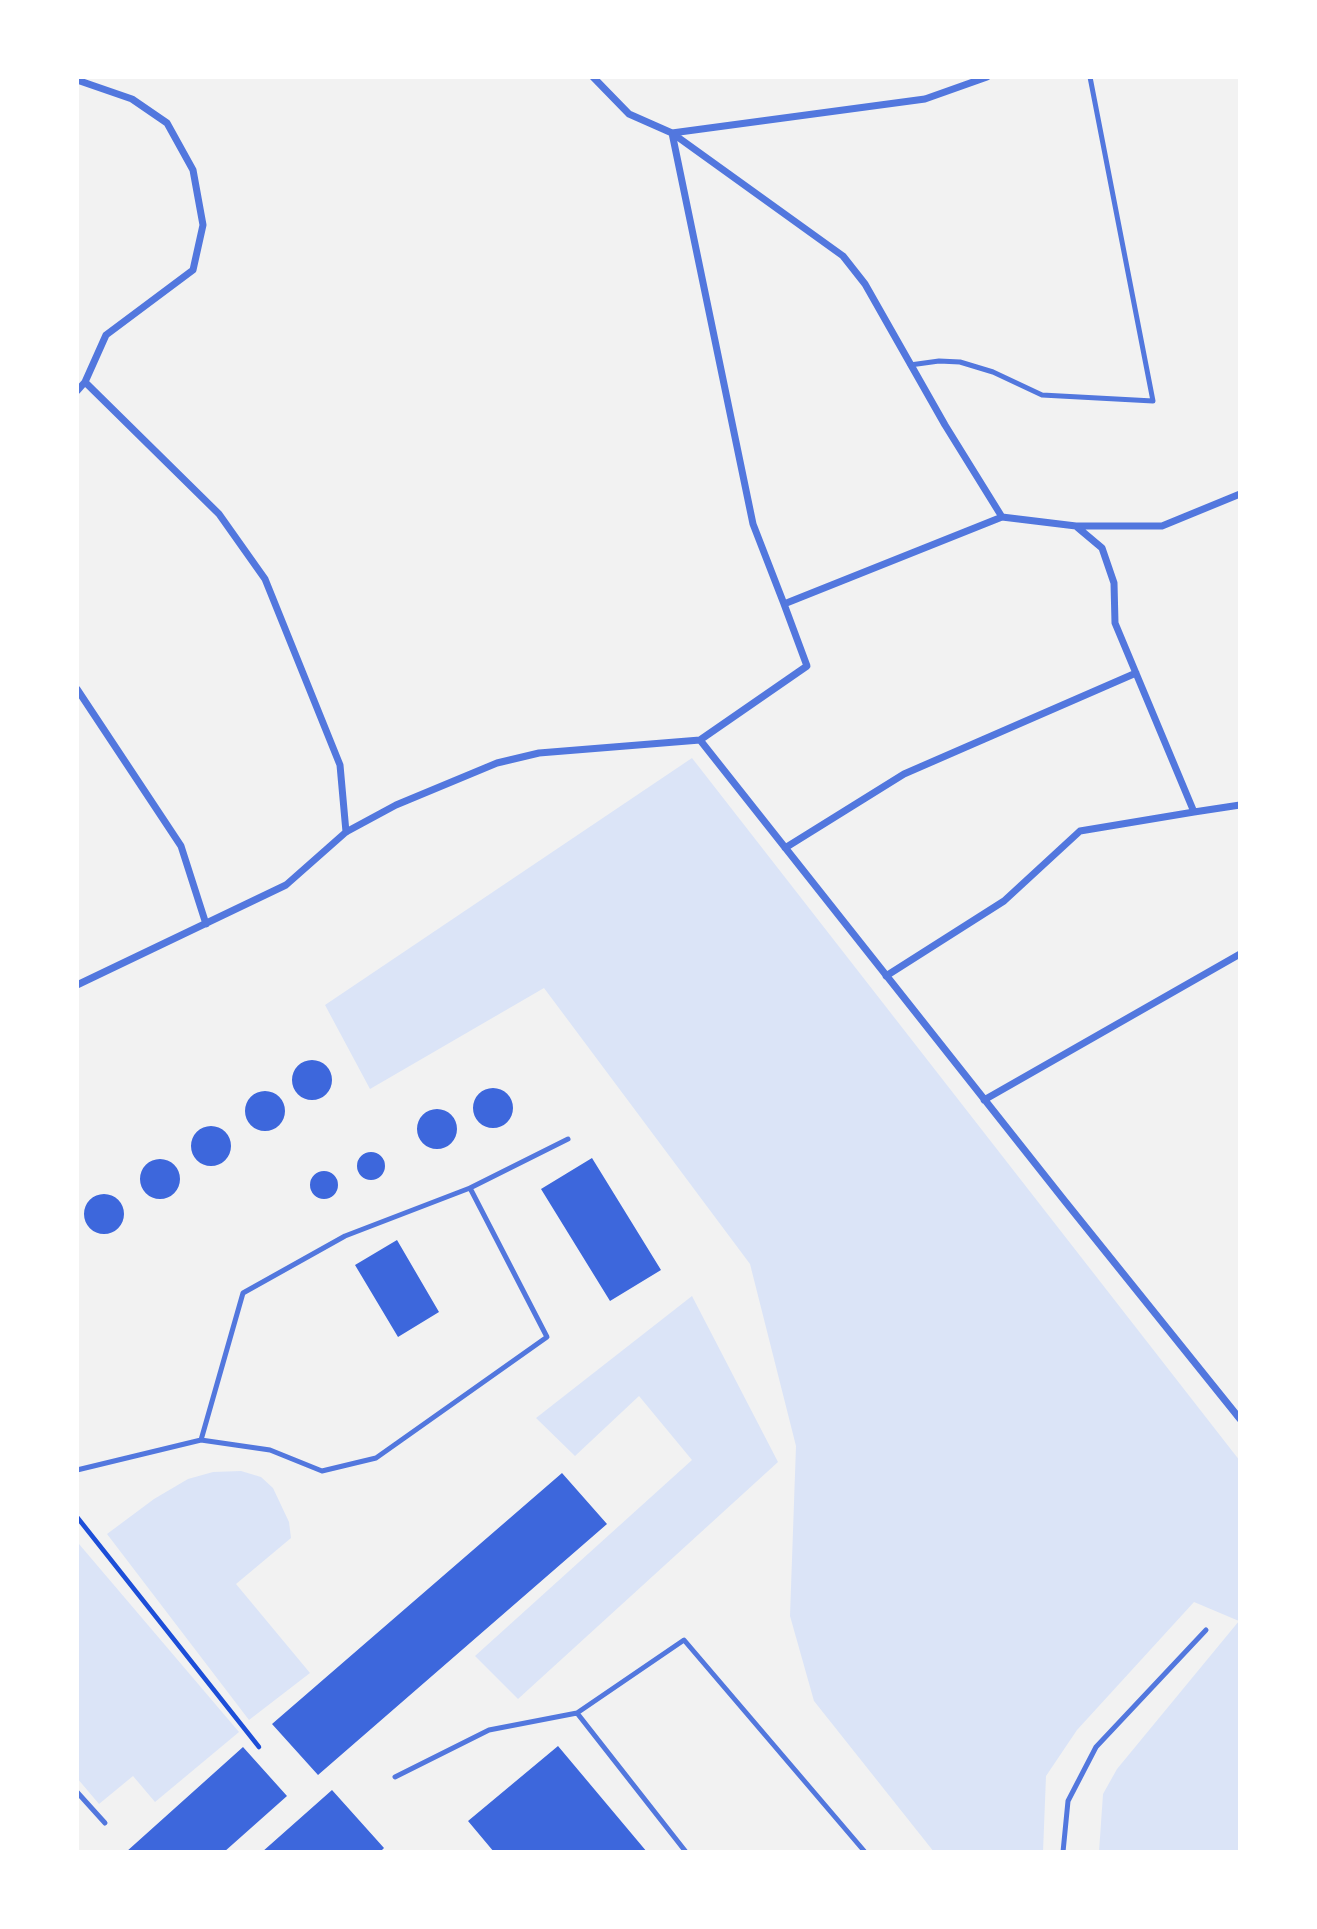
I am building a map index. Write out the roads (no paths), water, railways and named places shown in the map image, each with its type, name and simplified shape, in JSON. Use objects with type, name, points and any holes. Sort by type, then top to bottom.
[{"type":"street","points":[[593,77],[629,114],[672,133],[844,256],[865,284],[945,425],[1002,517]]},
{"type":"street","points":[[672,133],[925,99],[987,77]]},
{"type":"street","points":[[77,80],[132,99],[166,123],[192,170],[203,225],[192,270],[106,335],[85,382],[77,391]]},
{"type":"street","points":[[77,985],[286,885],[346,832],[396,805],[497,763],[539,753],[700,740],[807,666],[753,524],[672,133]]},
{"type":"street","points":[[85,382],[219,514],[265,579],[340,765],[346,832]]},
{"type":"street","points":[[785,604],[1002,517],[1076,526],[1163,526],[1240,494]]},
{"type":"street","points":[[1076,526],[1102,548],[1114,583],[1115,623],[1194,812]]},
{"type":"street","points":[[785,848],[905,774],[1136,673]]},
{"type":"street","points":[[77,689],[181,846],[206,924]]},
{"type":"street","points":[[700,740],[1240,1419]]},
{"type":"street","points":[[886,975],[1004,901],[1080,831],[1240,805]]},
{"type":"street","points":[[984,1100],[1240,954]]},
{"type":"lane","points":[[911,365],[939,361],[960,362],[993,372],[1042,395],[1153,401],[1090,77]]},
{"type":"lane","points":[[201,1440],[243,1293],[345,1236],[470,1188],[568,1139]]},
{"type":"lane","points":[[77,1470],[201,1440],[270,1450],[322,1471],[376,1458],[547,1337],[470,1188]]},
{"type":"lane","points":[[1063,1852],[1068,1801],[1096,1747],[1206,1630]]},
{"type":"lane","points":[[396,1777],[489,1730],[577,1713],[684,1640],[865,1852]]},
{"type":"lane","points":[[577,1713],[686,1852]]},
{"type":"lane","points":[[77,1792],[105,1823]]}]
